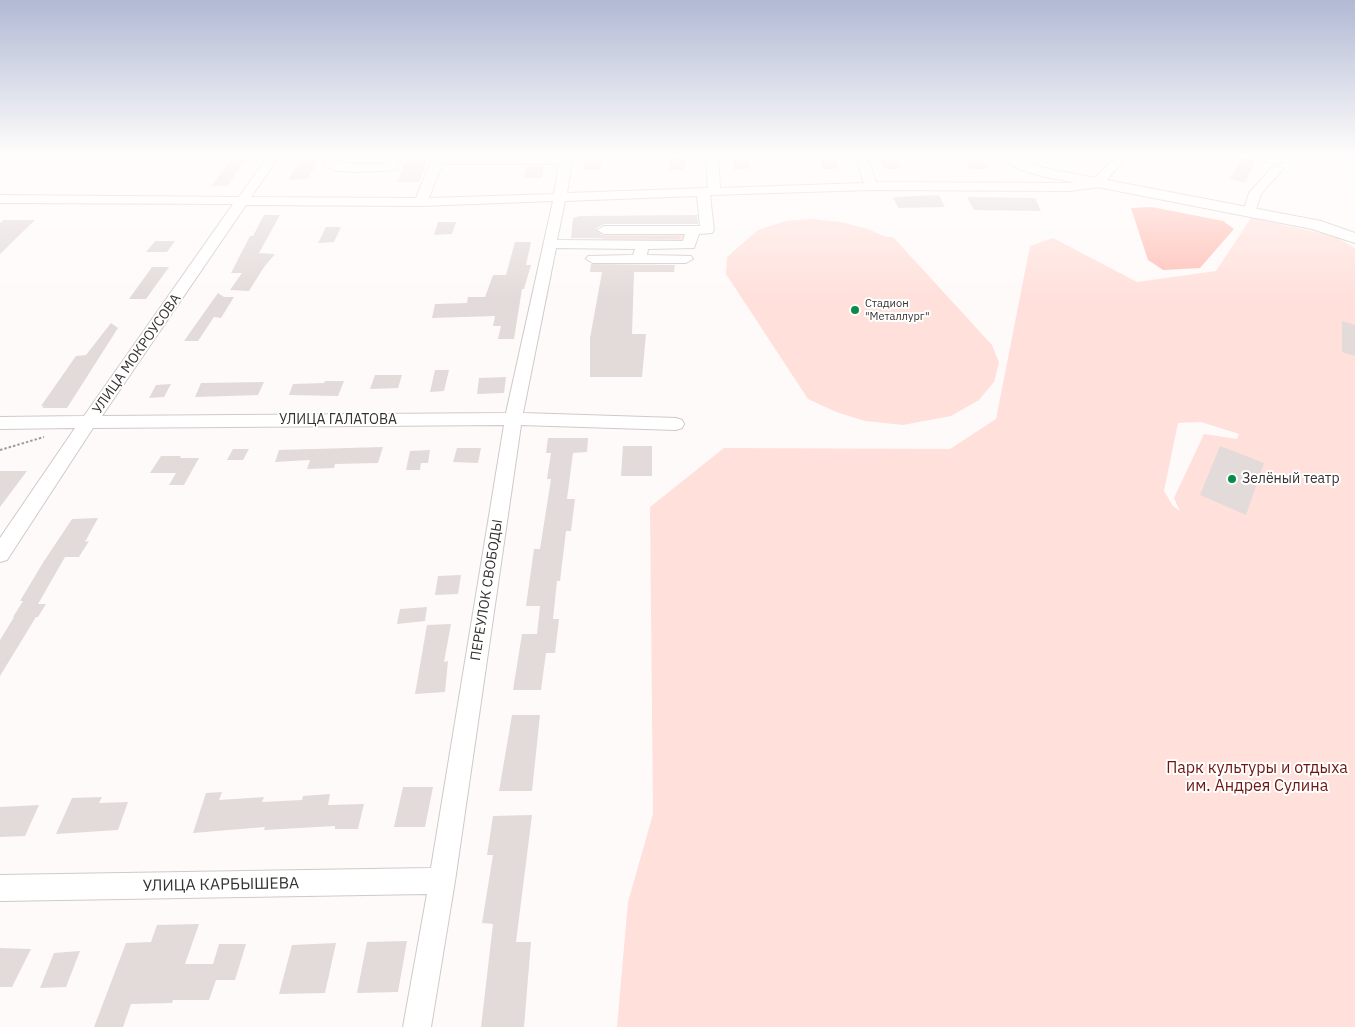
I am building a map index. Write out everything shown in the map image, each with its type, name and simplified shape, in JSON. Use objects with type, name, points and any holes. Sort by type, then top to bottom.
[{"type":"main road","points":[[1194,202],[1330,229],[1355,238]]},
{"type":"main road","points":[[1297,222],[1355,227]]},
{"type":"street","name":"УЛИЦА МОКРОУСОВА","points":[[0,554],[88,423],[243,202]]},
{"type":"street","points":[[417,202],[421,202]]},
{"type":"street","name":"ПЕРЕУЛОК СВОБОДЫ","points":[[417,1027],[442,881],[513,419],[559,202]]},
{"type":"street","points":[[604,230],[707,230],[708,202]]},
{"type":"street","points":[[1249,212],[1252,202]]},
{"type":"street","points":[[550,244],[689,245],[693,230]]},
{"type":"street","points":[[639,259],[643,244]]},
{"type":"street","points":[[593,259],[686,259]]},
{"type":"street","name":"УЛИЦА ГАЛАТОВА","points":[[0,423],[513,419],[676,424]]},
{"type":"street","name":"УЛИЦА КАРБЫШЕВА","points":[[0,888],[442,881]]},
{"type":"green space","name":"Парк культуры и отдыха им. Андрея Сулина","points":[[1251,218],[1334,236],[1355,248],[1355,1027],[617,1027],[628,902],[653,814],[650,507],[724,448],[950,449],[996,419],[1030,246],[1053,238],[1137,282],[1216,271]],"holes":[[[1201,422],[1239,434],[1237,439],[1204,434],[1174,498],[1180,511],[1173,506],[1164,491],[1178,423]]]},
{"type":"green space","name":"Стадион \"Металлург\"","points":[[811,219],[841,222],[868,229],[886,237],[893,237],[992,345],[999,362],[994,382],[979,400],[951,416],[903,425],[865,421],[836,412],[808,399],[726,274],[727,257],[758,230],[786,221]]},
{"type":"green space","points":[[604,232],[689,233],[687,243],[602,241]]},
{"type":"shaded area","points":[[1152,207],[1223,221],[1234,229],[1200,268],[1163,270],[1148,260],[1131,208]]},
{"type":"building","points":[[895,202],[942,202],[945,207],[898,208]]},
{"type":"building","points":[[970,202],[1037,202],[1041,211],[974,210]]},
{"type":"building","points":[[264,215],[280,215],[259,253],[275,254],[264,267],[249,291],[230,290],[242,273],[231,273],[250,236],[253,236]]},
{"type":"building","points":[[697,215],[698,224],[604,224],[595,229],[604,236],[681,236],[680,239],[571,238],[573,218],[579,216]]},
{"type":"building","points":[[4,220],[35,220],[0,254],[0,223]]},
{"type":"building","points":[[438,222],[456,222],[452,234],[434,235]]},
{"type":"building","points":[[326,227],[341,227],[334,242],[318,243]]},
{"type":"building","points":[[155,241],[175,241],[167,252],[146,252]]},
{"type":"building","points":[[515,242],[531,242],[526,265],[531,265],[524,289],[522,289],[514,339],[498,339],[501,326],[493,326],[495,316],[432,318],[435,304],[467,303],[468,297],[485,297],[493,275],[506,275]]},
{"type":"building","points":[[591,264],[675,265],[674,272],[634,272],[632,334],[646,334],[642,377],[590,377],[590,338],[602,272],[590,272]]},
{"type":"building","points":[[152,267],[169,267],[146,299],[129,299]]},
{"type":"building","points":[[218,293],[224,297],[234,297],[221,318],[214,317],[198,341],[184,341]]},
{"type":"building","points":[[1342,321],[1355,325],[1355,356],[1342,352]]},
{"type":"building","points":[[111,323],[118,328],[67,408],[42,408],[44,406],[41,406],[76,356],[86,355]]},
{"type":"building","points":[[435,370],[449,370],[444,391],[430,392]]},
{"type":"building","points":[[375,375],[402,375],[398,388],[370,389]]},
{"type":"building","points":[[506,377],[504,393],[477,394],[479,378]]},
{"type":"building","points":[[325,381],[344,381],[338,396],[289,395],[293,384],[324,383]]},
{"type":"building","points":[[264,382],[258,395],[195,397],[201,383]]},
{"type":"building","points":[[171,384],[164,397],[149,398],[156,385]]},
{"type":"building","points":[[548,438],[588,438],[587,452],[573,453],[567,499],[575,499],[571,531],[566,531],[560,581],[557,581],[553,619],[559,619],[555,653],[546,653],[541,690],[513,690],[522,634],[537,634],[540,606],[526,606],[534,549],[540,549],[551,479],[547,479],[551,453],[546,453]]},
{"type":"building","points":[[623,446],[652,446],[652,476],[621,476]]},
{"type":"building","name":"Зелёный театр","points":[[1220,446],[1264,463],[1246,515],[1200,495]]},
{"type":"building","points":[[383,447],[378,463],[335,464],[334,468],[307,469],[310,460],[275,462],[279,450]]},
{"type":"building","points":[[457,448],[481,448],[478,463],[453,462]]},
{"type":"building","points":[[233,449],[249,449],[243,460],[227,460]]},
{"type":"building","points":[[430,450],[428,463],[421,463],[420,470],[406,470],[410,451]]},
{"type":"building","points":[[161,456],[199,458],[184,485],[169,485],[176,473],[150,473]]},
{"type":"building","points":[[0,471],[27,471],[0,507]]},
{"type":"building","points":[[98,518],[85,542],[89,541],[79,557],[65,557],[38,604],[46,604],[0,676],[0,640],[23,601],[20,601],[44,561],[72,519]]},
{"type":"building","points":[[461,575],[458,594],[435,595],[438,576]]},
{"type":"building","points":[[427,607],[425,621],[397,624],[400,609]]},
{"type":"building","points":[[451,624],[444,662],[448,661],[445,692],[415,694],[427,625]]},
{"type":"building","points":[[512,715],[540,715],[532,791],[499,791]]},
{"type":"building","points":[[403,787],[433,787],[425,827],[394,827]]},
{"type":"building","points":[[222,792],[219,800],[264,797],[262,802],[302,800],[303,796],[330,794],[328,805],[364,804],[358,829],[335,829],[335,826],[264,830],[265,827],[193,833],[206,793]]},
{"type":"building","points":[[102,797],[99,803],[128,802],[118,830],[56,834],[72,798]]},
{"type":"building","points":[[39,805],[25,836],[0,837],[0,807]]},
{"type":"building","points":[[532,815],[516,942],[531,942],[524,1027],[481,1027],[493,924],[482,923],[493,855],[487,855],[493,816]]},
{"type":"building","points":[[199,924],[185,964],[213,964],[219,944],[246,944],[235,980],[216,980],[209,1000],[173,1000],[172,1003],[131,1004],[123,1027],[94,1027],[126,943],[151,942],[157,925]]},
{"type":"building","points":[[407,941],[398,992],[357,993],[367,942]]},
{"type":"building","points":[[336,943],[325,993],[279,994],[292,945]]},
{"type":"building","points":[[0,948],[31,949],[12,987],[0,987]]},
{"type":"building","points":[[80,951],[66,987],[40,988],[54,953]]},
{"type":"place","name":"Стадион \"Металлург\"","points":[[855,310]]},
{"type":"place","name":"Зелёный театр","points":[[1232,479]]}]
